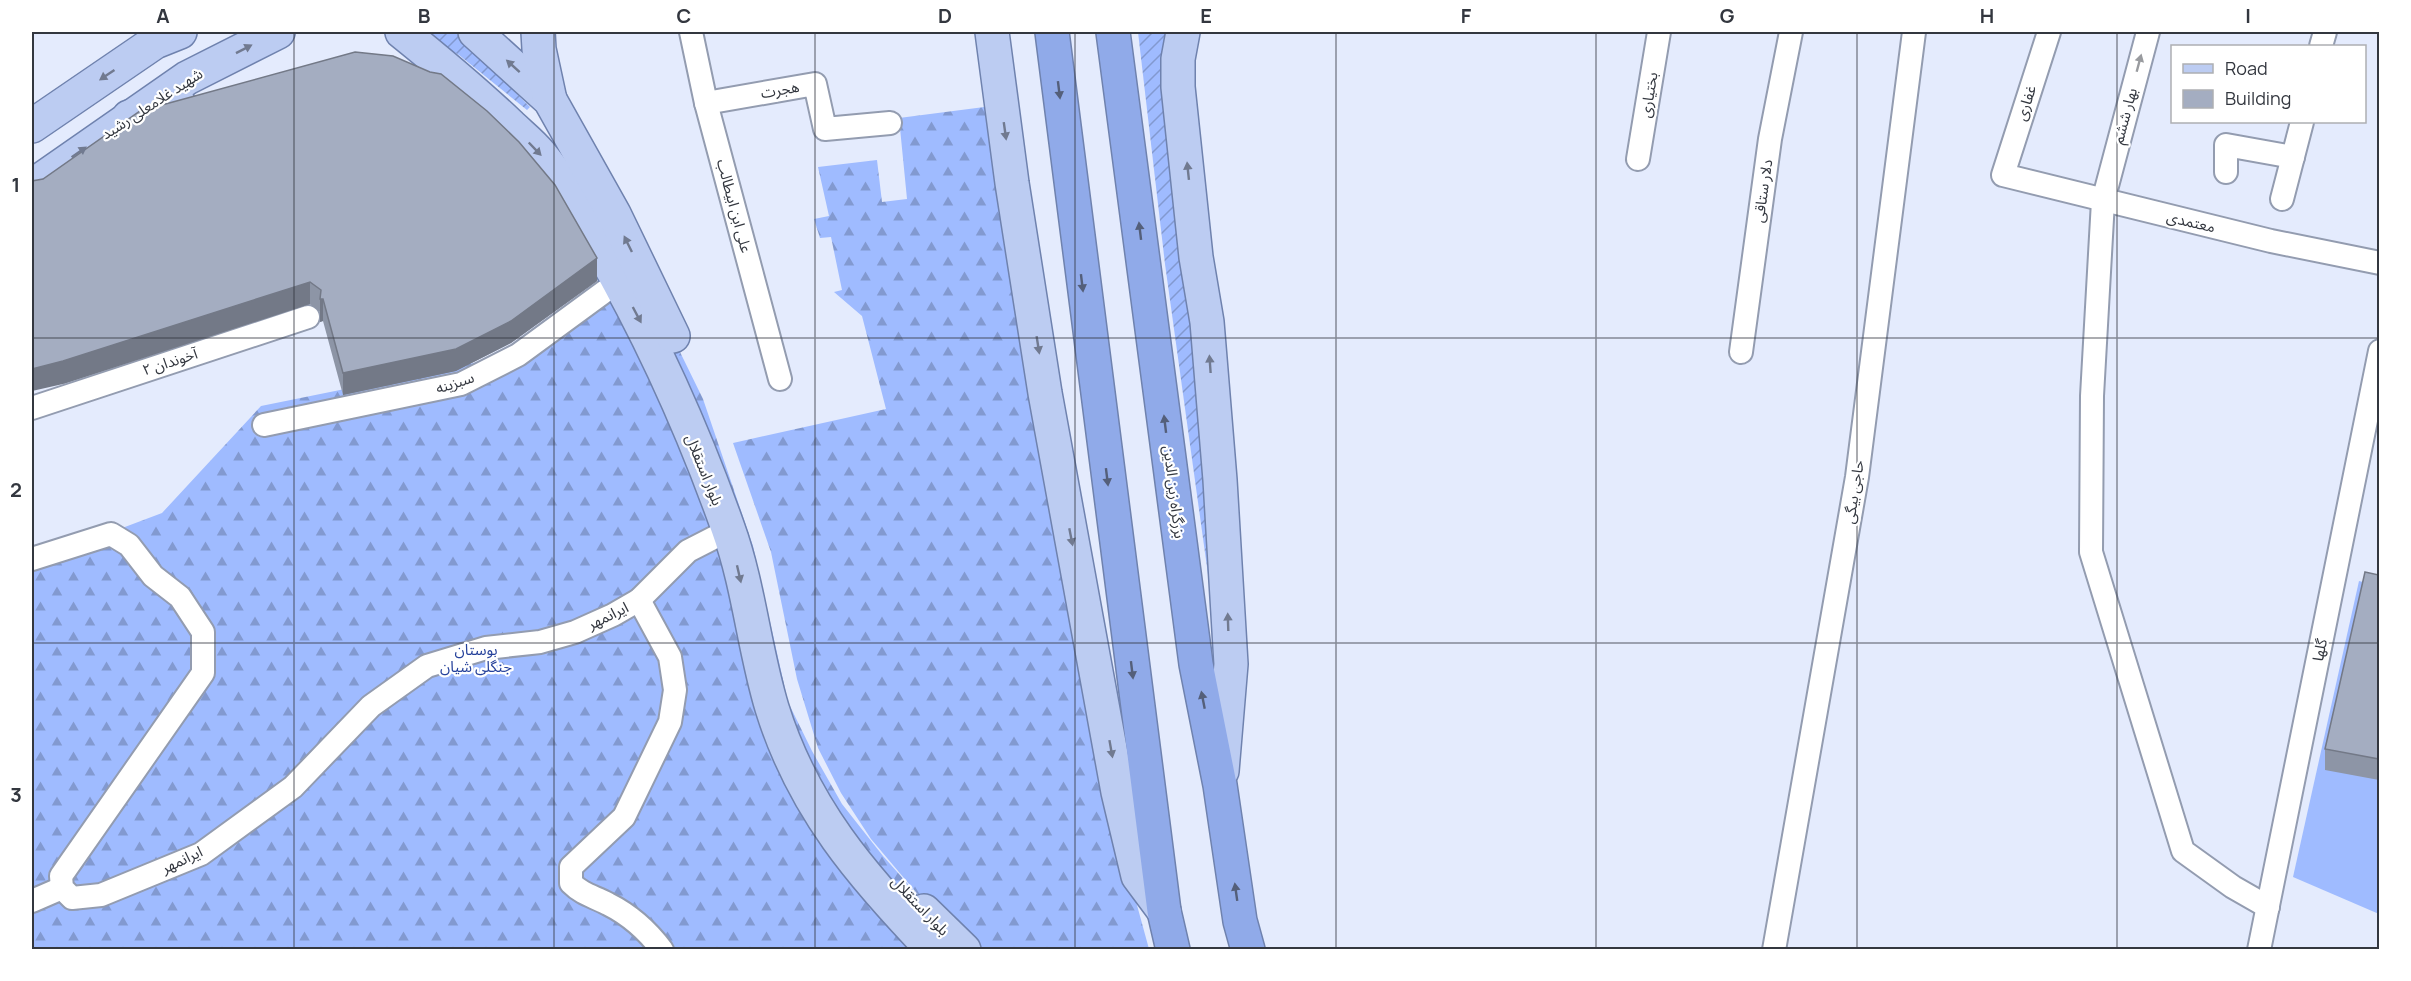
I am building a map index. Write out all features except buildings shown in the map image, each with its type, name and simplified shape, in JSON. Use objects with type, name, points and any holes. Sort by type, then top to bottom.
[{"type":"highway","points":[[1052,32],[1164,911],[1173,950]]},
{"type":"highway","name":"بزرگراه زین الدین","points":[[1113,32],[1196,664],[1220,784],[1240,921],[1248,950]]},
{"type":"main road","name":"شهید غلامعلی رشید","points":[[32,186],[187,78],[278,32]]},
{"type":"main road","name":"بلوار استقلال","points":[[402,32],[493,109],[540,154],[578,210],[656,352],[729,530],[771,707],[789,757],[803,786],[840,846],[890,905],[933,950]]},
{"type":"main road","name":"بلوار استقلال","points":[[475,32],[550,100],[614,214],[675,340],[750,522],[791,700],[820,777],[851,828],[887,871],[964,950]]},
{"type":"main road","points":[[538,32],[539,49],[550,100]]},
{"type":"main road","points":[[992,32],[1012,183],[1045,393],[1118,792],[1138,876],[1164,911]]},
{"type":"main road","points":[[1184,32],[1178,59],[1179,87],[1196,257],[1207,322],[1231,664],[1220,784]]},
{"type":"main road","points":[[32,126],[167,35]]},
{"type":"main road","points":[[381,56],[410,62],[493,109]]},
{"type":"main road","points":[[129,117],[237,85]]},
{"type":"street","name":"علی ابن ابیطالب","points":[[691,32],[706,103],[780,379]]},
{"type":"street","name":"بختیاری","points":[[1638,159],[1659,32]]},
{"type":"street","name":"دلار ستاقی","points":[[1741,352],[1770,139],[1791,32]]},
{"type":"street","name":"حاجی بیگی","points":[[1774,950],[1857,477],[1914,32]]},
{"type":"street","name":"غفاری","points":[[2003,175],[2049,32]]},
{"type":"street","name":"بهار ششم","points":[[2148,32],[2103,201],[2092,396],[2091,552],[2183,851],[2233,887],[2268,907]]},
{"type":"street","name":"هجرت","points":[[706,103],[815,84],[825,129],[890,123]]},
{"type":"street","points":[[2282,199],[2302,123]]},
{"type":"street","points":[[2226,172],[2226,145],[2293,158]]},
{"type":"street","name":"معتمدی","points":[[2003,175],[2103,201],[2379,263]]},
{"type":"street","name":"سبزینه","points":[[264,425],[461,384],[519,355],[619,281]]},
{"type":"street","name":"آخوندان ۲","points":[[32,408],[308,317]]},
{"type":"street","name":"گلها","points":[[2259,950],[2378,362]]},
{"type":"street","name":"ایرانمهر","points":[[62,888],[72,898],[101,896],[201,854],[293,787],[371,706],[427,666],[486,648],[540,642],[575,632],[639,600],[688,551],[729,530]]},
{"type":"street","points":[[32,559],[111,534],[129,545],[153,576],[180,597],[203,632],[203,673],[61,876],[62,888],[32,901]]},
{"type":"street","points":[[639,600],[670,657],[675,690],[670,722],[624,817],[571,867],[571,883],[582,894],[606,902],[630,916],[649,933],[662,950]]},
{"type":"green space","points":[[419,32],[455,32],[530,107],[527,110],[459,55]]},
{"type":"green space","points":[[1138,32],[1176,32],[1211,596],[1165,264]]},
{"type":"green space","name":"بوستان جنگلی شیان","points":[[992,106],[1123,854],[1149,949],[32,950],[32,562],[162,513],[261,406],[488,360],[536,339],[635,260],[703,399],[753,546],[788,702],[842,804],[883,856],[931,910],[871,839],[841,793],[818,748],[797,679],[771,552],[733,443],[886,409],[862,316],[834,292],[842,290],[831,237],[820,238],[814,219],[829,216],[818,167],[877,160],[882,202],[907,199],[899,118]]},
{"type":"green space","points":[[2359,581],[2379,586],[2379,914],[2293,877]]}]
